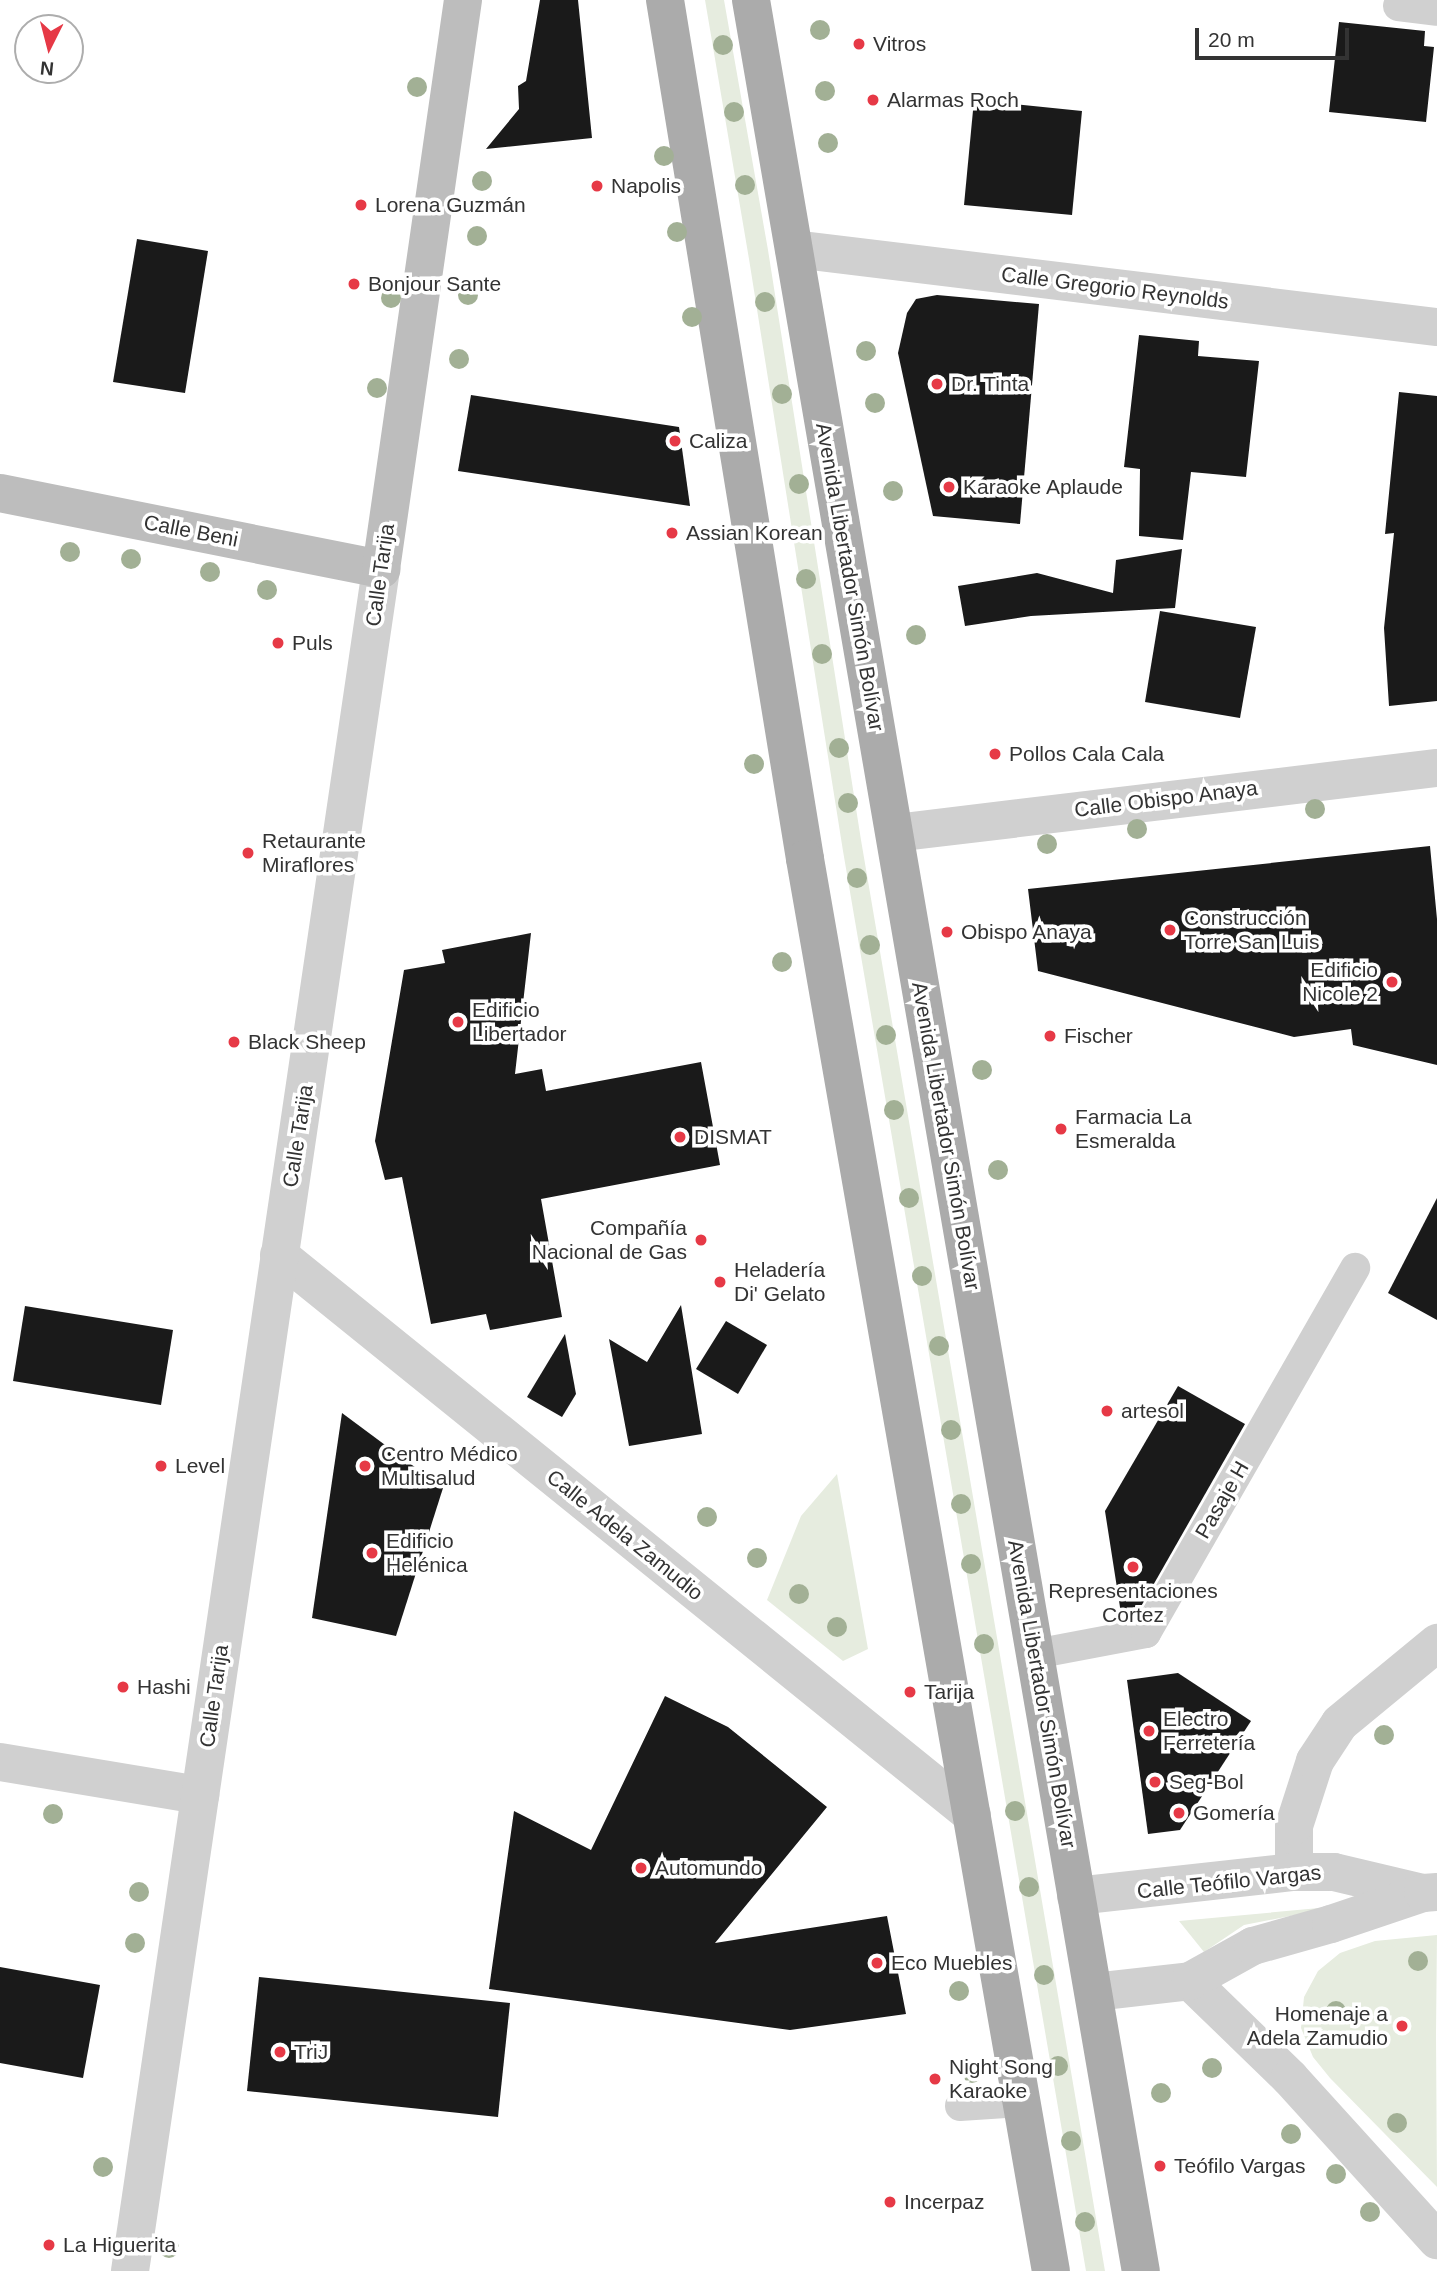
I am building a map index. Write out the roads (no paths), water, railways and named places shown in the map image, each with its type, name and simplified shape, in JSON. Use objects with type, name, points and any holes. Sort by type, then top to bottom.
[{"type":"main road","name":"Calle Tarija","points":[[381,569],[463,0]]},
{"type":"main road","points":[[664,0],[805,859],[1051,2271]]},
{"type":"main road","name":"Avenida Libertador Simón Bolívar","points":[[751,0],[1141,2271]]},
{"type":"main road","name":"Calle Beni","points":[[0,493],[381,569]]},
{"type":"street","name":"Calle Gregorio Reynolds","points":[[794,249],[1437,327]]},
{"type":"street","name":"Calle Tarija","points":[[130,2271],[381,569]]},
{"type":"street","name":"Calle Obispo Anaya","points":[[895,833],[1437,768]]},
{"type":"street","name":"Calle Adela Zamudio","points":[[279,1255],[971,1815]]},
{"type":"street","points":[[1294,1872],[1294,1825],[1314,1761],[1340,1723],[1437,1643]]},
{"type":"street","points":[[0,1762],[200,1795]]},
{"type":"street","name":"Calle Teófilo Vargas","points":[[1076,1896],[1294,1872],[1334,1871],[1430,1892]]},
{"type":"street","name":"Calle Teófilo Vargas","points":[[1094,1992],[1190,1981],[1252,1946],[1430,1892]]},
{"type":"street","points":[[1190,1981],[1290,2078],[1437,2239]]},
{"type":"lane","points":[[1398,6],[1437,11]]},
{"type":"lane","name":"Pasaje H","points":[[1035,1654],[1146,1633],[1355,1268]]},
{"type":"lane","points":[[960,2106],[1022,2102]]},
{"type":"place","name":"Vitros","points":[[859,44]]},
{"type":"place","name":"Alarmas Roch","points":[[873,100]]},
{"type":"place","name":"Napolis","points":[[597,186]]},
{"type":"place","name":"Lorena Guzmán","points":[[361,205]]},
{"type":"place","name":"Bonjour Sante","points":[[354,284]]},
{"type":"place","name":"Dr. Tinta","points":[[937,384]]},
{"type":"place","name":"Caliza","points":[[675,441]]},
{"type":"place","name":"Karaoke Aplaude","points":[[949,487]]},
{"type":"place","name":"Assian Korean","points":[[672,533]]},
{"type":"place","name":"Puls","points":[[278,643]]},
{"type":"place","name":"Pollos Cala Cala","points":[[995,754]]},
{"type":"place","name":"Retaurante Miraflores","points":[[248,853]]},
{"type":"place","name":"Construcción Torre San Luis","points":[[1170,930]]},
{"type":"place","name":"Obispo Anaya","points":[[947,932]]},
{"type":"place","name":"Edificio Nicole 2","points":[[1392,982]]},
{"type":"place","name":"Edificio Libertador","points":[[458,1022]]},
{"type":"place","name":"Fischer","points":[[1050,1036]]},
{"type":"place","name":"Black Sheep","points":[[234,1042]]},
{"type":"place","name":"Farmacia La Esmeralda","points":[[1061,1129]]},
{"type":"place","name":"DISMAT","points":[[680,1137]]},
{"type":"place","name":"Compañía Nacional de Gas","points":[[701,1240]]},
{"type":"place","name":"Heladería Di' Gelato","points":[[720,1282]]},
{"type":"place","name":"artesol","points":[[1107,1411]]},
{"type":"place","name":"Level","points":[[161,1466]]},
{"type":"place","name":"Centro Médico Multisalud","points":[[365,1466]]},
{"type":"place","name":"Edificio Helénica","points":[[372,1553]]},
{"type":"place","name":"Representaciones Cortez","points":[[1133,1567]]},
{"type":"place","name":"Hashi","points":[[123,1687]]},
{"type":"place","name":"Tarija","points":[[910,1692]]},
{"type":"place","name":"Electro Ferretería","points":[[1149,1731]]},
{"type":"place","name":"Seg-Bol","points":[[1155,1782]]},
{"type":"place","name":"Gomería","points":[[1179,1813]]},
{"type":"place","name":"Automundo","points":[[641,1868]]},
{"type":"place","name":"Eco Muebles","points":[[877,1963]]},
{"type":"place","name":"Homenaje a Adela Zamudio","points":[[1402,2026]]},
{"type":"place","name":"TriJ","points":[[280,2052]]},
{"type":"place","name":"Night Song Karaoke","points":[[935,2079]]},
{"type":"place","name":"Teófilo Vargas","points":[[1160,2166]]},
{"type":"place","name":"Incerpaz","points":[[890,2202]]},
{"type":"place","name":"La Higuerita","points":[[49,2245]]}]
